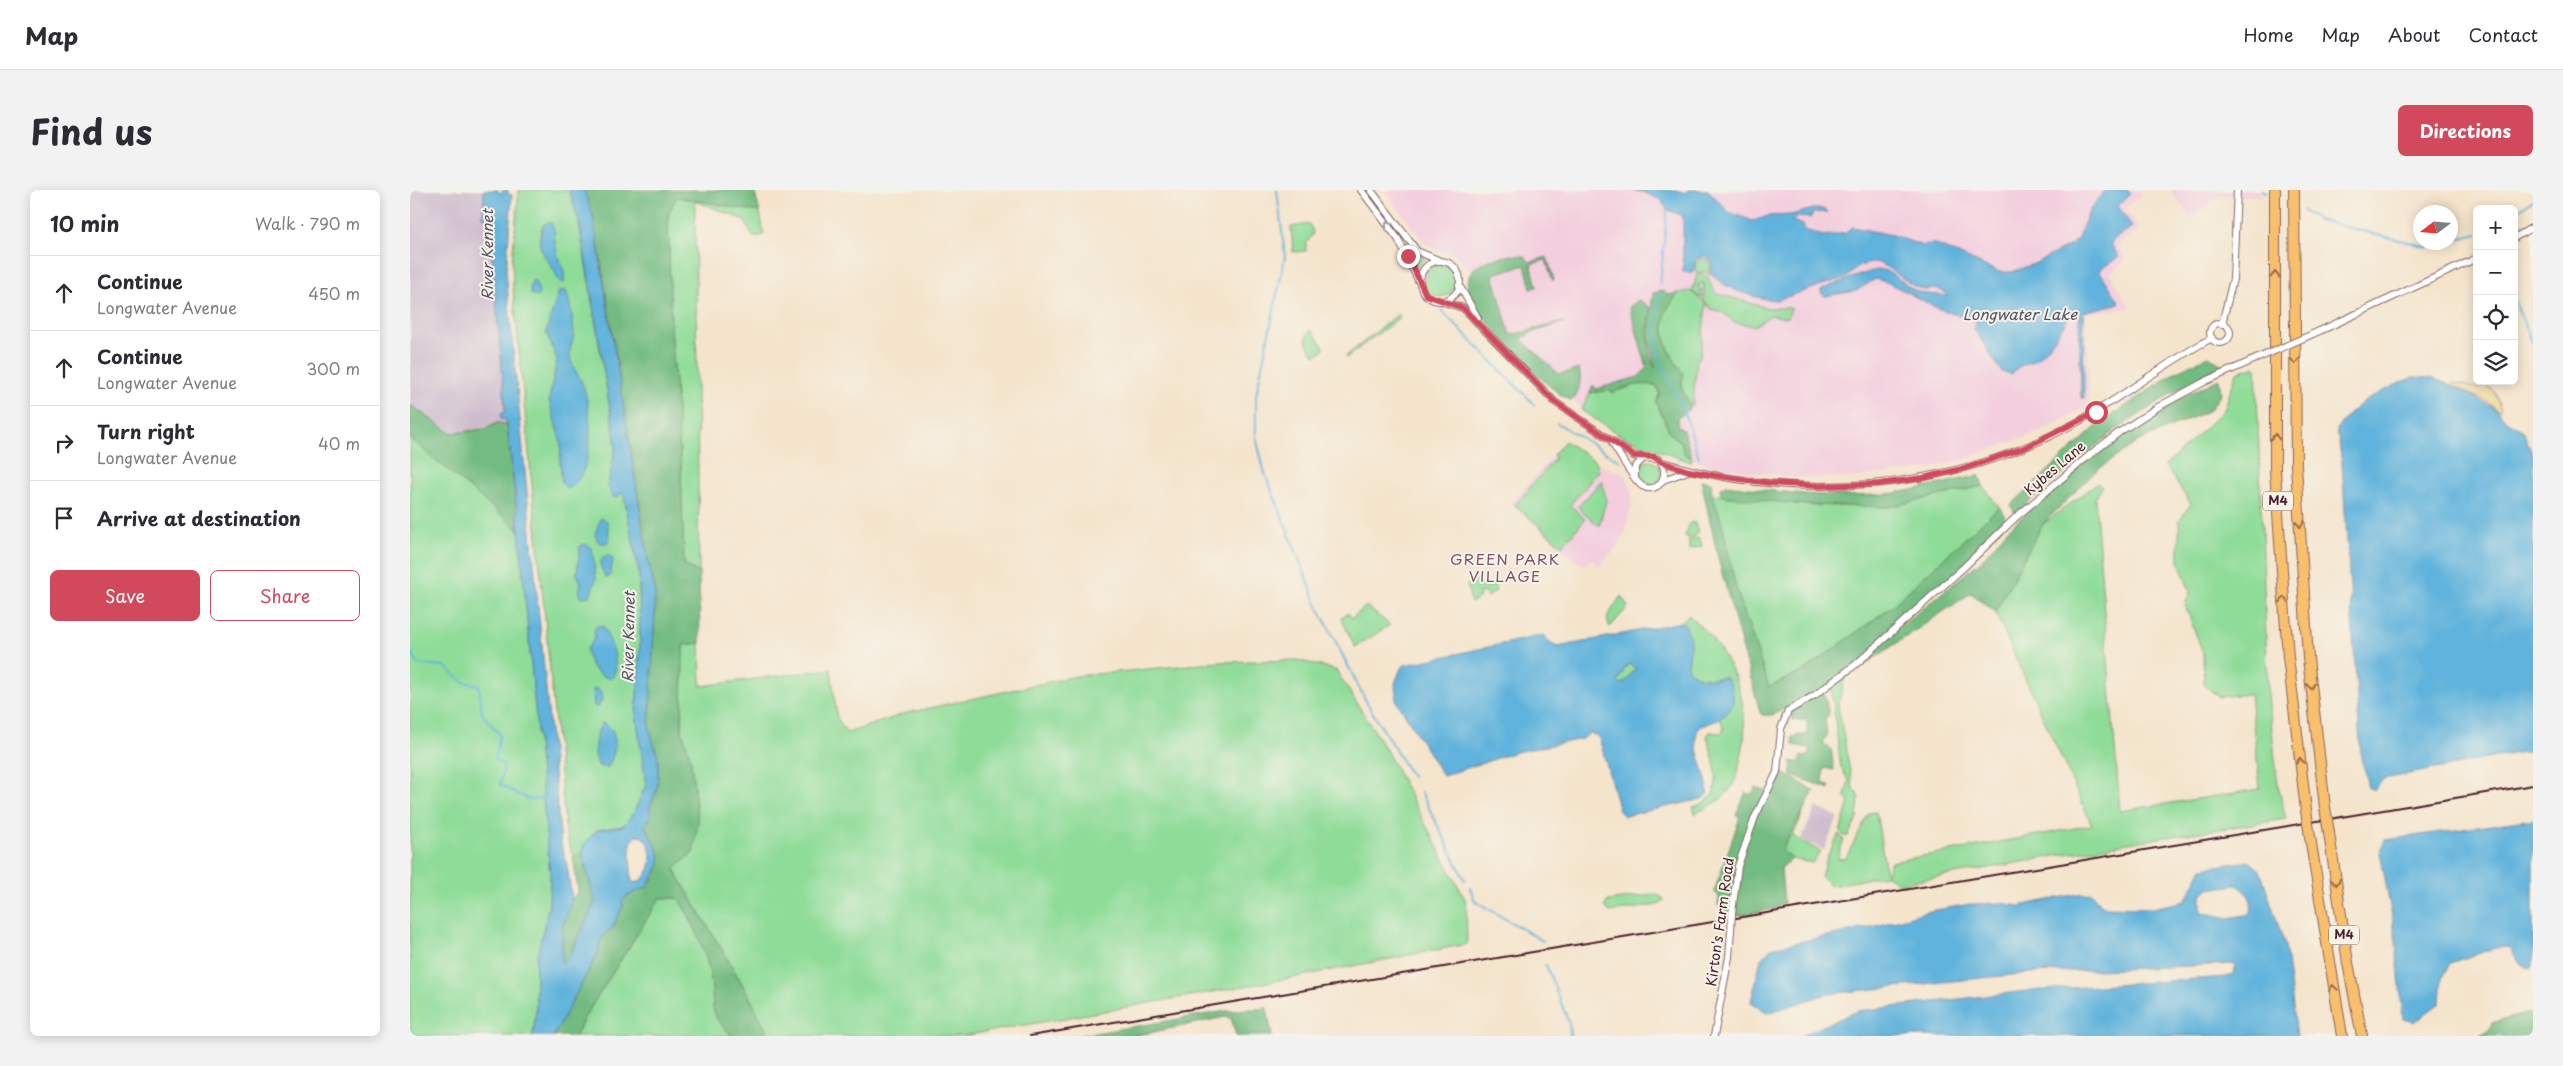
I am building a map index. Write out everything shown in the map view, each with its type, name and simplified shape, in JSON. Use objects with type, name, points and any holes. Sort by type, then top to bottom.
[{"type":"highway","name":"M4","points":[[2275,190],[2276,470],[2288,657],[2306,810],[2342,1036]]},
{"type":"highway","name":"M4","points":[[2294,190],[2296,465],[2308,658],[2325,807],[2348,963],[2362,1036]]},
{"type":"street","points":[[1361,190],[1398,239],[1426,295],[1463,308],[1555,402],[1611,441],[1634,456],[1654,457],[1662,462],[1689,471],[1770,483],[1819,486],[1879,484],[1949,472],[2024,448],[2074,424],[2186,351],[2212,338]]},
{"type":"street","points":[[1371,190],[1418,251],[1431,258],[1450,263],[1457,270],[1460,285],[1480,324]]},
{"type":"street","points":[[2222,324],[2233,279],[2237,190]]},
{"type":"street","points":[[2518,236],[2533,227]]},
{"type":"street","points":[[1420,283],[1421,273],[1426,265],[1442,260]]},
{"type":"street","name":"Kybes Lane","points":[[1781,729],[1788,711],[1815,695],[1861,660],[1963,568],[2015,518],[2092,453],[2143,416],[2206,381],[2473,260]]},
{"type":"street","points":[[1441,301],[1452,297],[1460,285]]},
{"type":"street","points":[[2212,338],[2212,328],[2222,324]]},
{"type":"street","points":[[2212,338],[2220,343],[2229,338],[2230,330],[2222,324]]},
{"type":"street","points":[[1611,441],[1640,484],[1648,488],[1658,486],[1663,480],[1665,472],[1662,462]]},
{"type":"street","points":[[1635,477],[1635,467],[1644,458]]},
{"type":"street","points":[[1663,480],[1689,471]]},
{"type":"street","name":"Kirton's Farm Road","points":[[1714,1036],[1729,957],[1738,866],[1755,817],[1779,765],[1781,729]]},
{"type":"shaded area","points":[[410,190],[484,190],[483,216],[489,221],[504,393],[505,412],[501,414],[501,419],[506,420],[507,424],[497,423],[486,429],[451,433],[410,405]]},
{"type":"shaded area","points":[[1384,190],[2138,190],[2142,195],[2125,208],[2139,229],[2118,245],[2126,260],[2110,274],[2131,308],[2086,313],[2090,402],[2084,408],[2042,431],[1962,460],[1927,469],[1847,478],[1792,477],[1712,466],[1641,441],[1585,410],[1557,389],[1479,300],[1475,275],[1453,252],[1438,250],[1426,245]]},
{"type":"shaded area","points":[[2170,190],[2260,190],[2261,196],[2222,195],[2190,217]]},
{"type":"shaded area","points":[[1565,441],[1603,466],[1625,474],[1631,488],[1633,499],[1625,533],[1617,547],[1599,566],[1590,559],[1585,566],[1574,559],[1511,503]]},
{"type":"shaded area","points":[[1816,807],[1838,817],[1824,850],[1801,840]]},
{"type":"green space","points":[[519,190],[569,190],[576,206],[616,445],[608,486],[624,495],[639,573],[640,643],[636,713],[646,785],[634,812],[623,826],[597,830],[583,846],[582,852],[573,857],[566,835],[513,289],[512,260]]},
{"type":"green space","points":[[584,190],[754,190],[760,212],[677,197],[668,214],[671,327],[681,467],[684,564],[699,573],[700,643],[683,645],[682,731],[691,761],[698,823],[693,853],[674,869],[748,994],[769,1036],[733,1036],[718,1021],[713,1008],[712,985],[708,964],[693,925],[678,898],[660,898],[584,1018],[576,1036],[554,1036],[600,949],[600,940],[606,932],[612,929],[623,906],[622,901],[653,879],[660,861],[644,824],[650,819],[649,809],[657,789],[658,773],[658,758],[649,727],[655,590],[648,560],[598,243]]},
{"type":"green space","points":[[1363,190],[1368,190],[1411,249],[1426,259],[1417,268],[1397,232]]},
{"type":"green space","points":[[677,197],[760,212],[764,235],[753,237],[744,220],[695,201],[699,573],[684,564],[681,467],[671,327],[668,214]]},
{"type":"green space","points":[[1309,224],[1313,231],[1312,236],[1306,243],[1306,251],[1293,252],[1291,227]]},
{"type":"green space","points":[[1511,255],[1525,256],[1529,262],[1547,257],[1554,280],[1552,280],[1546,260],[1531,264],[1537,287],[1531,288],[1525,265],[1493,274],[1510,335],[1564,322],[1531,333],[1521,339],[1559,374],[1579,369],[1579,388],[1575,398],[1571,400],[1548,385],[1517,355],[1478,310],[1471,298],[1468,280],[1472,271],[1487,261]]},
{"type":"green space","points":[[1702,258],[1710,262],[1710,276],[1704,271],[1696,273],[1695,263]]},
{"type":"green space","points":[[1440,265],[1446,266],[1451,270],[1455,275],[1455,287],[1451,292],[1446,296],[1440,297],[1434,296],[1429,292],[1425,287],[1424,281],[1425,275],[1429,270],[1434,266]]},
{"type":"green space","points":[[1702,273],[1709,279],[1715,293],[1768,308],[1791,308],[1788,318],[1771,315],[1754,326],[1733,322],[1723,312],[1711,309],[1703,299],[1704,283],[1698,285],[1701,289],[1701,298],[1692,292],[1697,275]]},
{"type":"green space","points":[[1663,291],[1668,295],[1678,293],[1666,312],[1664,329],[1670,352],[1683,372],[1682,389],[1691,407],[1677,419],[1678,427],[1683,430],[1692,458],[1684,454],[1681,441],[1671,435],[1656,402],[1660,393],[1656,385],[1629,386],[1613,393],[1611,390],[1590,393],[1593,385],[1596,389],[1638,377],[1647,368],[1630,306],[1639,300],[1651,308],[1649,324],[1653,293]],"holes":[[[1649,338],[1655,368],[1650,354]]]},
{"type":"green space","points":[[1690,291],[1705,303],[1706,306],[1700,358],[1697,358],[1693,406],[1683,392],[1683,376],[1667,344],[1663,327],[1667,309],[1678,293]]},
{"type":"green space","points":[[1398,314],[1400,317],[1346,358],[1346,356]]},
{"type":"green space","points":[[1311,330],[1325,348],[1316,356],[1306,340]]},
{"type":"green space","points":[[2209,356],[2223,366],[2169,395],[2110,434],[2015,513],[2011,505],[2098,425],[2177,371]]},
{"type":"green space","points":[[2256,366],[2268,695],[2278,786],[2286,819],[2122,844],[1899,884],[1886,875],[1831,886],[1821,876],[1828,855],[1839,834],[1844,840],[1837,859],[1846,858],[1869,813],[1876,812],[1886,874],[1891,862],[2092,825],[1995,612],[2042,525],[2098,483],[2102,487],[2095,498],[2120,811],[2260,789],[2250,694],[2219,697],[2204,685],[2203,653],[2185,605],[2190,592],[2179,562],[2179,520],[2191,504],[2165,466],[2224,410],[2237,372]]},
{"type":"green space","points":[[2219,379],[2221,393],[2210,410],[2139,441],[2097,470],[2042,525],[1995,612],[1971,593],[1824,692],[1829,715],[1825,719],[1827,736],[1822,742],[1831,749],[1834,770],[1824,768],[1823,783],[1829,785],[1829,789],[1792,775],[1791,762],[1801,762],[1800,757],[1809,756],[1811,748],[1793,745],[1792,737],[1807,734],[1807,720],[1793,720],[1792,711],[1812,695],[1772,715],[1762,715],[1760,712],[1719,562],[1701,480],[1711,482],[1712,494],[1722,523],[1736,588],[1769,687],[1804,671],[1891,607],[1999,507],[2004,517],[2001,529],[1872,650],[1982,560],[2007,530],[2111,441],[2160,408]]},
{"type":"green space","points":[[1640,384],[1656,385],[1660,396],[1656,402],[1671,435],[1681,441],[1684,454],[1692,458],[1691,462],[1618,434],[1581,410],[1590,393],[1610,390],[1613,392]]},
{"type":"green space","points":[[410,405],[451,433],[486,429],[497,423],[507,424],[519,530],[550,875],[549,905],[536,960],[536,1010],[533,1036],[410,1036]]},
{"type":"green space","points":[[410,405],[451,433],[486,429],[497,423],[507,424],[519,530],[410,438]]},
{"type":"green space","points":[[1565,441],[1596,462],[1599,471],[1570,505],[1585,519],[1562,546],[1515,505],[1555,458],[1553,455]]},
{"type":"green space","points":[[1649,461],[1658,464],[1661,473],[1658,482],[1649,485],[1640,482],[1637,473],[1640,464]]},
{"type":"green space","points":[[1979,475],[1983,486],[1888,507],[1805,505],[1722,496],[1720,489],[1726,485],[1807,494],[1847,496],[1888,494],[1934,486]]},
{"type":"green space","points":[[1602,480],[1606,501],[1599,526],[1578,507]]},
{"type":"green space","points":[[1983,486],[1999,507],[1891,607],[1804,671],[1769,687],[1736,588],[1722,524],[1712,494],[1805,505],[1887,507]]},
{"type":"green space","points":[[1694,522],[1698,532],[1695,536],[1688,538],[1685,536],[1690,523]]},
{"type":"green space","points":[[1700,539],[1702,546],[1689,550],[1689,540]]},
{"type":"green space","points":[[1475,577],[1487,587],[1494,585],[1496,591],[1487,597],[1485,593],[1479,592],[1480,597],[1471,603],[1467,585]]},
{"type":"green space","points":[[1621,596],[1628,607],[1609,626],[1607,617]]},
{"type":"green space","points":[[1366,606],[1390,625],[1355,647],[1341,618],[1348,613],[1352,618]]},
{"type":"green space","points":[[1688,615],[1716,644],[1727,661],[1741,698],[1744,717],[1741,758],[1733,785],[1720,800],[1695,814],[1693,807],[1704,802],[1712,795],[1715,787],[1715,767],[1707,736],[1710,732],[1721,733],[1724,729],[1720,718],[1725,715],[1724,677],[1705,678],[1696,676],[1688,670],[1687,627],[1681,622]]},
{"type":"green space","points":[[700,643],[701,686],[831,669],[837,718],[847,733],[907,713],[1076,676],[1220,662],[1297,660],[1336,670],[1385,748],[1466,901],[1467,944],[1286,979],[963,1036],[769,1036],[748,994],[674,869],[693,852],[691,761],[682,731],[683,645]]},
{"type":"green space","points":[[1630,664],[1636,668],[1625,682],[1621,684],[1618,682],[1627,665]]},
{"type":"green space","points":[[1845,677],[1838,706],[1853,788],[1859,797],[1857,819],[1848,836],[1844,836],[1840,832],[1849,802],[1845,795],[1849,781],[1841,768],[1831,687]]},
{"type":"green space","points":[[1782,772],[1814,791],[1782,850],[1792,859],[1781,868],[1784,903],[1774,909],[1729,917],[1718,905],[1719,896],[1714,892],[1740,817],[1736,815],[1746,792],[1751,795],[1756,787],[1769,793]]},
{"type":"green space","points":[[1806,806],[1793,836],[1821,852],[1812,863],[1792,859],[1782,850]]},
{"type":"green space","points":[[582,852],[595,902],[588,915],[588,922],[577,937],[568,959],[562,963],[562,928],[572,899],[578,891],[573,857]]},
{"type":"green space","points":[[1657,894],[1664,899],[1658,905],[1610,912],[1604,907],[1608,901]]},
{"type":"green space","points":[[660,898],[678,898],[693,925],[705,953],[710,973],[715,1014],[718,1021],[733,1036],[576,1036],[584,1018]]},
{"type":"green space","points":[[1267,1008],[1272,1036],[1236,1036],[1231,1018],[1225,1017],[1134,1036],[1077,1036],[1226,1011]]},
{"type":"green space","points":[[2524,1014],[2533,1014],[2533,1036],[2480,1036],[2490,1029],[2492,1023]]},
{"type":"sand","points":[[2452,383],[2480,389],[2486,385],[2494,391],[2501,409],[2499,411],[2485,400],[2450,387]]},
{"type":"water","points":[[484,190],[498,190],[501,194],[503,190],[508,190],[508,194],[512,195],[506,274],[561,844],[567,865],[572,899],[562,928],[562,963],[574,946],[595,902],[582,852],[583,846],[597,830],[623,826],[634,812],[646,785],[636,713],[640,643],[639,573],[624,495],[621,493],[618,497],[613,497],[608,486],[616,445],[580,225],[569,190],[584,190],[593,215],[648,560],[655,590],[649,727],[658,758],[658,773],[657,789],[649,809],[652,816],[644,824],[659,852],[660,865],[647,887],[627,896],[622,901],[623,906],[612,929],[602,938],[598,946],[600,949],[554,1036],[533,1036],[536,1010],[536,960],[549,905],[550,875],[519,530],[507,424],[506,420],[501,419],[501,414],[505,412],[504,393],[489,221],[483,217]],"holes":[[[637,835],[648,844],[651,859],[646,875],[634,883],[631,879],[630,849],[633,839]]]},
{"type":"water","name":"Longwater Lake","points":[[1630,190],[1675,190],[1686,193],[1688,190],[1708,190],[1729,212],[1753,221],[1768,216],[1791,215],[1813,209],[1824,209],[1828,212],[1813,213],[1810,218],[1795,217],[1793,221],[1803,225],[1805,230],[1824,236],[1846,233],[1852,227],[1892,235],[1923,246],[1932,243],[1999,272],[2012,272],[2036,263],[2071,245],[2078,238],[2090,209],[2106,190],[2129,190],[2130,194],[2118,206],[2132,227],[2113,240],[2111,244],[2119,257],[2099,270],[2120,303],[2083,312],[2084,398],[2081,398],[2079,312],[2070,314],[2051,343],[2037,358],[2020,366],[2012,374],[2002,372],[1973,327],[1977,323],[1971,316],[1965,318],[1937,308],[1889,283],[1875,279],[1856,291],[1825,296],[1821,293],[1821,290],[1833,285],[1863,274],[1883,270],[1919,292],[1946,296],[1946,293],[1937,289],[1925,290],[1914,286],[1882,264],[1875,262],[1859,266],[1847,277],[1777,300],[1761,298],[1723,284],[1712,273],[1712,261],[1704,256],[1695,260],[1693,272],[1683,272],[1683,216],[1667,209],[1661,200],[1643,192]]},
{"type":"water","points":[[550,222],[563,269],[564,283],[558,279],[540,245],[544,224]]},
{"type":"water","points":[[532,281],[535,281],[539,292],[537,297],[531,294]]},
{"type":"water","points":[[565,290],[570,303],[574,330],[570,357],[584,388],[590,428],[587,458],[583,471],[576,482],[567,489],[562,484],[561,444],[549,400],[557,359],[546,332],[559,291]]},
{"type":"water","points":[[2413,377],[2432,378],[2458,388],[2496,409],[2505,420],[2524,432],[2533,457],[2533,750],[2383,779],[2374,790],[2367,787],[2367,777],[2361,759],[2342,463],[2337,429],[2352,411],[2361,404]]},
{"type":"water","points":[[601,518],[607,521],[608,543],[601,543],[597,540],[595,534]]},
{"type":"water","points":[[586,544],[592,549],[596,578],[590,596],[582,597],[579,593],[581,583],[577,574],[580,546]]},
{"type":"water","points":[[608,555],[613,559],[610,577],[605,577],[600,564],[603,557]]},
{"type":"water","points":[[1681,622],[1690,638],[1688,670],[1701,677],[1724,677],[1731,684],[1733,698],[1730,710],[1720,718],[1699,727],[1696,735],[1698,752],[1706,779],[1707,796],[1702,799],[1624,816],[1619,811],[1599,737],[1590,733],[1582,739],[1516,752],[1443,776],[1396,700],[1395,683],[1401,668],[1405,665],[1544,635],[1551,644],[1558,647]],"holes":[[[1630,664],[1636,668],[1625,682],[1621,684],[1618,682],[1627,665]]]},
{"type":"water","points":[[597,626],[603,626],[614,652],[616,666],[612,679],[601,675],[594,669],[586,650],[595,638],[594,630]]},
{"type":"water","points":[[593,689],[598,689],[602,695],[602,700],[598,707],[594,706]]},
{"type":"water","points":[[602,723],[612,731],[615,742],[613,756],[607,768],[599,766],[595,751],[596,739]]},
{"type":"water","points":[[2533,819],[2533,966],[2530,968],[2521,965],[2509,947],[2495,948],[2450,963],[2442,977],[2440,1003],[2414,1022],[2403,1019],[2395,933],[2380,852],[2385,840]]},
{"type":"water","points":[[2249,861],[2260,870],[2285,945],[2297,1036],[1801,1036],[1857,1011],[2027,991],[2226,977],[2235,973],[2234,964],[2030,973],[1827,994],[1768,1013],[1751,1002],[1761,959],[1771,948],[1880,925],[1925,912],[1970,904],[2002,903],[2019,906],[2092,893],[2103,907],[2153,908],[2185,901],[2202,868]],"holes":[[[2237,885],[2249,897],[2251,914],[2228,918],[2201,912],[2201,897],[2209,889]]]},
{"type":"waterway","points":[[1277,190],[1285,257],[1256,395],[1256,437],[1265,474],[1319,609],[1368,705],[1412,777]]},
{"type":"waterway","points":[[2262,190],[2266,192]]},
{"type":"waterway","points":[[2518,210],[2533,200]]},
{"type":"waterway","points":[[1660,285],[1667,209]]},
{"type":"waterway","points":[[2303,210],[2318,220],[2413,243]]},
{"type":"waterway","points":[[2458,239],[2473,235]]},
{"type":"waterway","points":[[1659,294],[1655,339],[1660,360],[1686,417],[1699,458]]},
{"type":"waterway","points":[[2518,309],[2533,344]]},
{"type":"waterway","points":[[1441,310],[1534,404]]},
{"type":"waterway","points":[[1557,423],[1620,461]]},
{"type":"waterway","points":[[410,650],[418,664],[444,666],[463,682],[479,685],[482,714],[500,735],[495,759],[504,766],[500,785],[530,800],[544,798]]},
{"type":"waterway","points":[[1421,792],[1465,880]]},
{"type":"waterway","points":[[1470,888],[1475,901],[1543,941]]},
{"type":"waterway","points":[[1546,965],[1569,1023],[1570,1036]]},
{"type":"railway","points":[[1030,1036],[2533,785]]},
{"type":"district","name":"GREEN PARK VILLAGE","points":[[1505,568]]},
{"type":"route","points":[[1408,256],[1426,295],[1435,300],[1463,308],[1555,402],[1634,456],[1654,457],[1662,462],[1689,471],[1770,483],[1819,486],[1879,484],[1923,478],[1966,468],[2024,448],[2096,412]]},
{"type":"water label","name":"River Kennet","points":[[488,255]]},
{"type":"water label","name":"River Kennet","points":[[629,637]]}]
